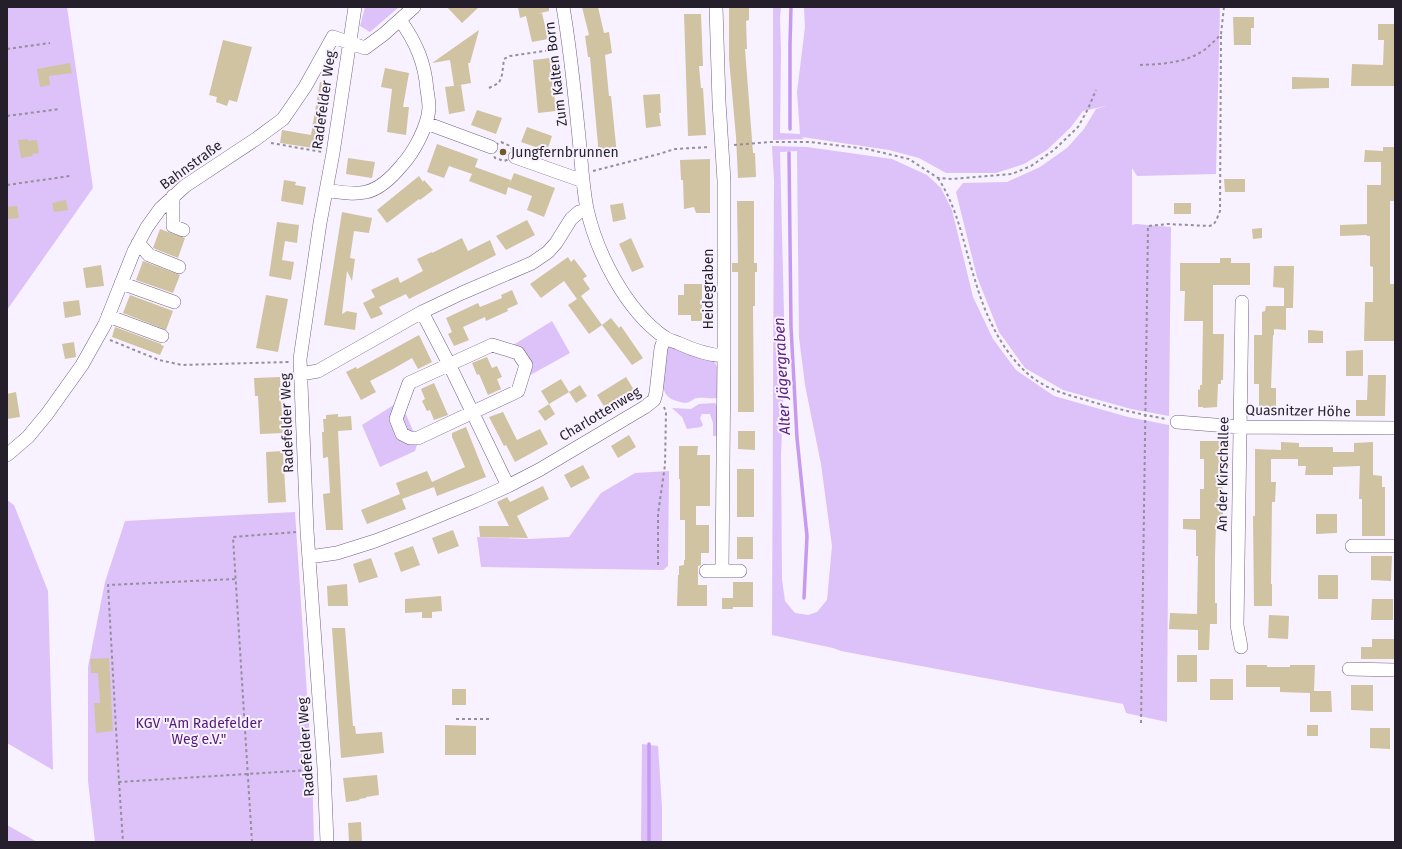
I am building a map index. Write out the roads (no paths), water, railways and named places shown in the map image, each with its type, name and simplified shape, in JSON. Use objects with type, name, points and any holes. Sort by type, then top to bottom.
[{"type":"street","name":"Radefelder Weg","points":[[327,842],[324,768],[307,531],[300,368],[320,223],[333,153],[355,7]]},
{"type":"street","name":"Bahnstraße","points":[[7,455],[28,437],[47,414],[82,365],[108,316],[138,243],[160,209],[185,186],[256,139],[283,119],[305,87],[333,37],[365,48],[414,7]]},
{"type":"street","name":"Zum Kalten Born","points":[[563,7],[570,47],[587,210],[605,262],[613,277],[638,312],[665,337],[692,349],[712,355],[724,356]]},
{"type":"street","name":"Heidegraben","points":[[716,7],[721,146],[724,181],[722,570]]},
{"type":"street","points":[[326,190],[358,193],[366,192],[382,184],[398,170],[417,144],[426,122],[429,108],[425,72],[422,58],[400,20]]},
{"type":"street","points":[[426,122],[496,149]]},
{"type":"street","points":[[510,154],[583,177]]},
{"type":"street","points":[[173,196],[173,226],[183,230]]},
{"type":"street","points":[[300,368],[318,371],[422,312],[516,270],[541,257],[556,243],[571,219],[579,212],[587,210]]},
{"type":"street","points":[[138,243],[149,255],[179,267]]},
{"type":"street","points":[[121,284],[174,302]]},
{"type":"street","name":"An der Kirschallee","points":[[1241,647],[1237,625],[1242,302]]},
{"type":"street","points":[[422,312],[508,486]]},
{"type":"street","points":[[108,316],[162,336]]},
{"type":"street","name":"Charlottenweg","points":[[309,557],[337,553],[375,541],[508,486],[539,470],[645,407],[654,400],[656,393],[661,348],[665,337]]},
{"type":"street","points":[[492,345],[518,353],[526,365],[518,391],[473,413],[418,438],[410,438],[402,434],[396,419],[409,383],[492,345]]},
{"type":"street","name":"Quasnitzer Höhe","points":[[1177,422],[1240,427],[1395,428]]},
{"type":"street","points":[[1352,546],[1395,546]]},
{"type":"street","points":[[706,570],[740,571]]},
{"type":"street","points":[[1349,669],[1395,670]]},
{"type":"waterway","name":"Alter Jägergraben","points":[[790,129],[791,7]]},
{"type":"waterway","name":"Alter Jägergraben","points":[[789,153],[791,327],[797,438],[807,536],[804,598]]},
{"type":"waterway","name":"Alter Jägergraben","points":[[649,744],[649,842]]},
{"type":"place","name":"Jungfernbrunnen","points":[[503,152]]},
{"type":"park label","name":"KGV \"Am Radefelder Weg e.V.\"","points":[[199,732]]}]
